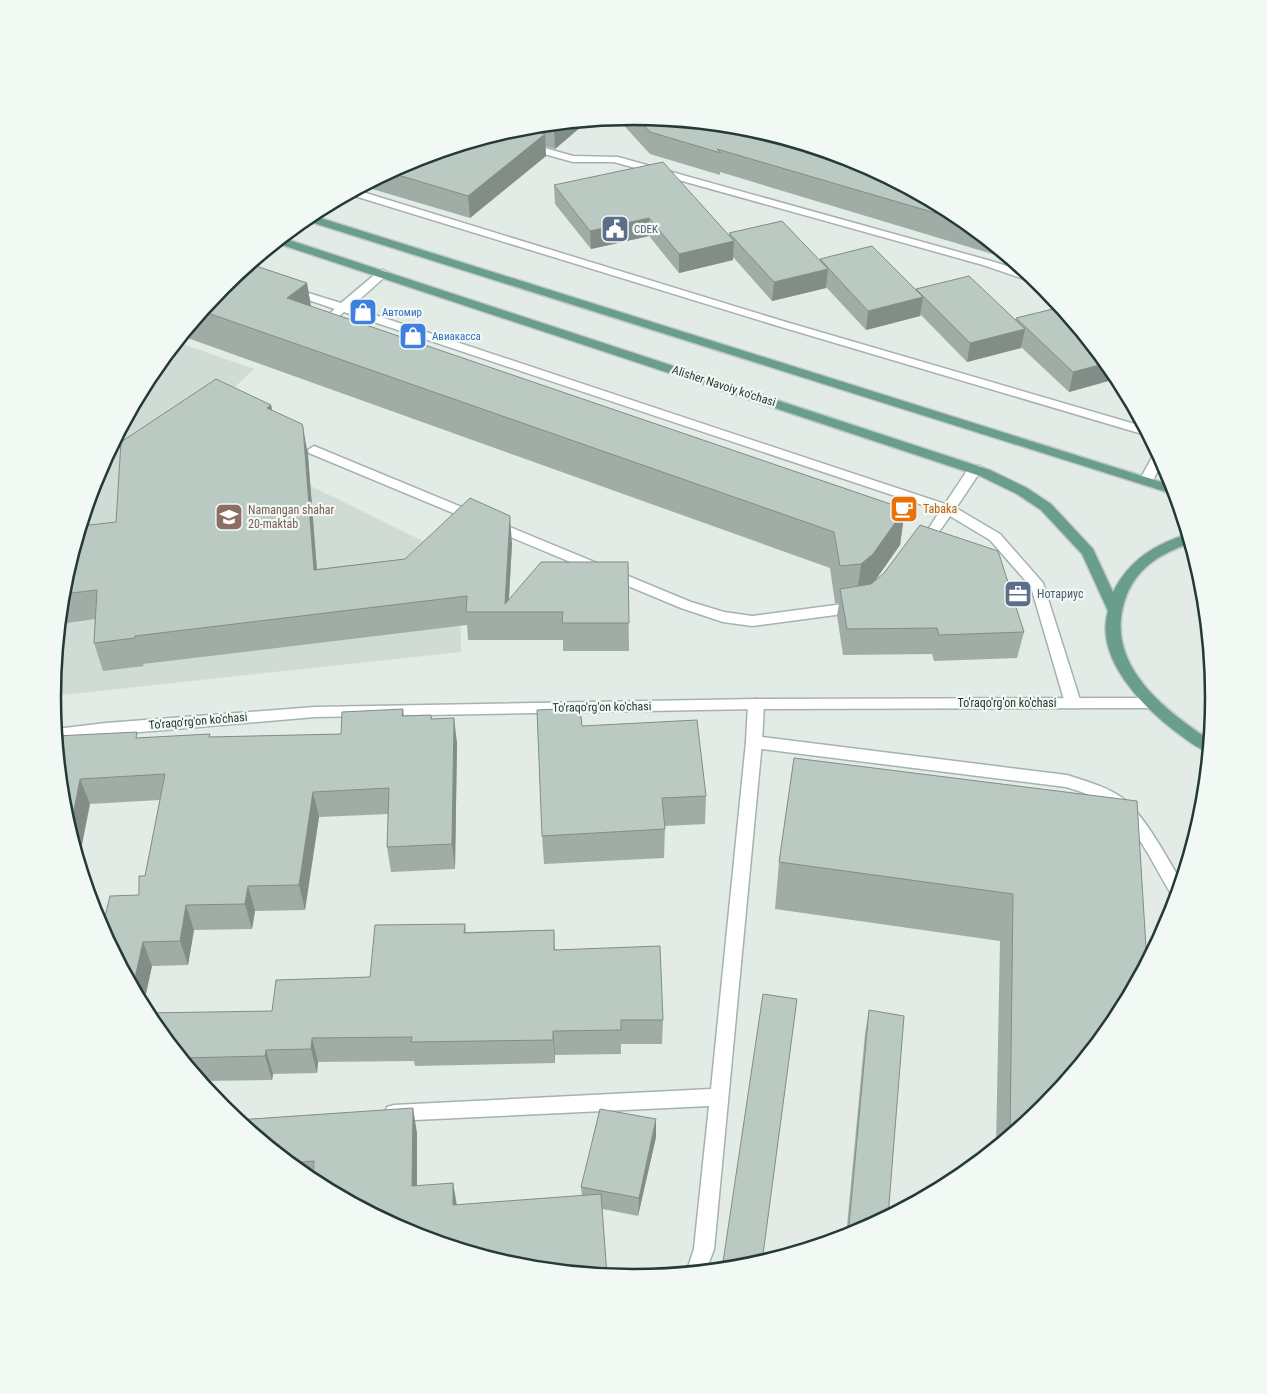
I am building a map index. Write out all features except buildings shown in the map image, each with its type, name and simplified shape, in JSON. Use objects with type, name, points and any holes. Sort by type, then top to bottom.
[{"type":"main road","points":[[318,220],[1166,488]]},
{"type":"main road","name":"Alisher Navoiy ko'chasi","points":[[286,242],[975,470],[1022,491],[1046,507],[1088,552],[1113,608]]},
{"type":"main road","points":[[1183,541],[1156,552],[1127,576],[1113,608],[1113,641],[1128,676],[1150,703],[1180,730],[1204,744]]},
{"type":"street","points":[[518,144],[572,159],[614,159],[987,263],[1018,274]]},
{"type":"street","points":[[360,194],[782,324],[1139,429]]},
{"type":"street","points":[[341,337],[325,330],[324,324],[383,274]]},
{"type":"street","points":[[276,286],[948,509],[995,537],[1038,586],[1073,703]]},
{"type":"street","points":[[314,450],[686,605],[723,617],[752,621],[843,610],[861,606],[868,601]]},
{"type":"street","points":[[1146,481],[1156,463]]},
{"type":"street","points":[[907,548],[934,531],[975,470]]},
{"type":"street","name":"To'raqo'rg'on ko'chasi","points":[[62,734],[315,712],[756,704],[1150,703]]},
{"type":"street","points":[[698,1265],[704,1249],[754,742],[756,704]]},
{"type":"street","points":[[754,742],[1068,781],[1096,790],[1118,804],[1133,821],[1174,884]]},
{"type":"street","points":[[375,1114],[719,1097]]},
{"type":"shaded area","name":"Namangan shahar 20-maktab","points":[[184,344],[254,369],[201,419],[284,473],[460,559],[461,652],[61,695],[62,660],[72,585],[92,513],[120,444],[158,379]]},
{"type":"place","name":"CDEK","points":[[615,229]]},
{"type":"place","name":"Автомир","points":[[363,312]]},
{"type":"place","name":"Авиакасса","points":[[413,336]]},
{"type":"place","name":"Tabaka","points":[[904,509]]},
{"type":"place","name":"Namangan shahar 20-maktab","points":[[229,517]]},
{"type":"place","name":"Нотариус","points":[[1018,594]]}]
